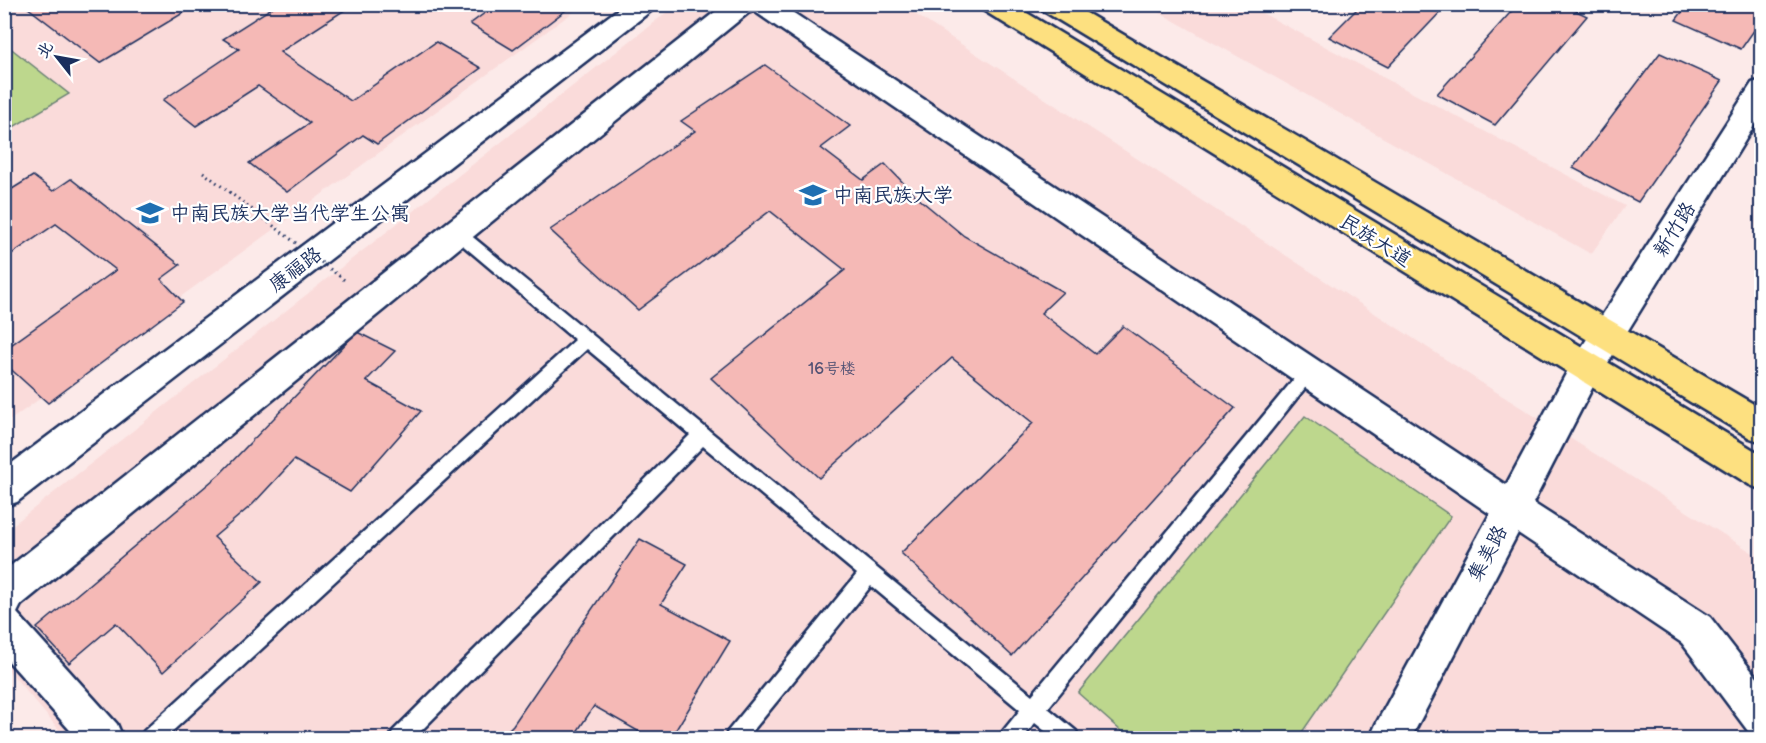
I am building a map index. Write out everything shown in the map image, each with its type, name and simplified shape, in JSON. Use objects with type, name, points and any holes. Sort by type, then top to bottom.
[{"type":"main road","name":"民族大道","points":[[992,4],[1761,474]]},
{"type":"main road","name":"民族大道","points":[[1051,4],[1761,427]]},
{"type":"street","name":"康福路","points":[[4,490],[643,4]]},
{"type":"street","points":[[4,600],[8,592],[26,576],[741,6],[750,4]]},
{"type":"street","points":[[761,4],[1510,508],[1696,630],[1761,717]]},
{"type":"street","name":"新竹路","points":[[1586,369],[1761,90]]},
{"type":"street","name":"集美路","points":[[1390,738],[1510,508],[1586,369]]},
{"type":"street","points":[[4,627],[103,738]]},
{"type":"lane","points":[[458,232],[1069,738]]},
{"type":"lane","points":[[151,738],[587,339]]},
{"type":"lane","points":[[1010,738],[1309,373]]},
{"type":"lane","points":[[400,738],[702,435]]},
{"type":"lane","points":[[735,738],[869,573]]},
{"type":"path","points":[[203,172],[347,282]]},
{"type":"shaded area","name":"中南民族大学当代学生公寓","points":[[5,5],[583,5],[5,424]]},
{"type":"shaded area","name":"中南民族大学","points":[[676,5],[901,5],[1485,385],[1761,558],[1761,738],[66,738],[5,666],[5,531]]},
{"type":"shaded area","points":[[1146,5],[1247,5],[1625,206],[1591,254]]},
{"type":"green space","points":[[4,43],[69,94],[5,132],[4,132]]},
{"type":"green space","points":[[1305,416],[1451,516],[1298,738],[1129,738],[1078,693]]},
{"type":"building","points":[[23,4],[198,4],[100,63]]},
{"type":"building","points":[[278,4],[354,4],[280,52],[351,101],[436,42],[481,68],[377,144],[363,135],[287,192],[249,163],[310,123],[258,86],[196,126],[163,100],[239,49],[223,39]]},
{"type":"building","points":[[497,4],[574,4],[513,50],[470,24]]},
{"type":"building","points":[[1362,4],[1448,4],[1388,67],[1329,37]]},
{"type":"building","points":[[1518,4],[1562,4],[1587,16],[1495,125],[1437,94]]},
{"type":"building","points":[[1688,4],[1762,4],[1762,19],[1741,49],[1676,20]]},
{"type":"building","points":[[1660,53],[1722,81],[1638,202],[1573,168]]},
{"type":"building","points":[[765,65],[850,126],[821,148],[863,180],[885,164],[918,198],[964,236],[1063,292],[1041,313],[1095,354],[1123,326],[1235,408],[1012,656],[901,553],[1033,423],[952,358],[819,478],[711,378],[845,270],[770,211],[638,310],[550,230],[695,131],[681,121]]},
{"type":"building","points":[[33,176],[53,191],[71,179],[180,265],[161,279],[183,302],[48,403],[4,363],[4,350],[116,270],[56,224],[4,259],[4,194]]},
{"type":"building","points":[[357,332],[395,351],[366,381],[421,411],[350,492],[294,460],[253,504],[214,537],[262,582],[163,672],[116,623],[69,663],[37,628],[220,474]]},
{"type":"building","points":[[640,539],[687,564],[661,604],[730,641],[671,738],[650,738],[594,706],[573,738],[500,738],[513,725]]},
{"type":"place","name":"中南民族大学","points":[[813,195]]},
{"type":"place","name":"中南民族大学当代学生公寓","points":[[150,213]]}]
